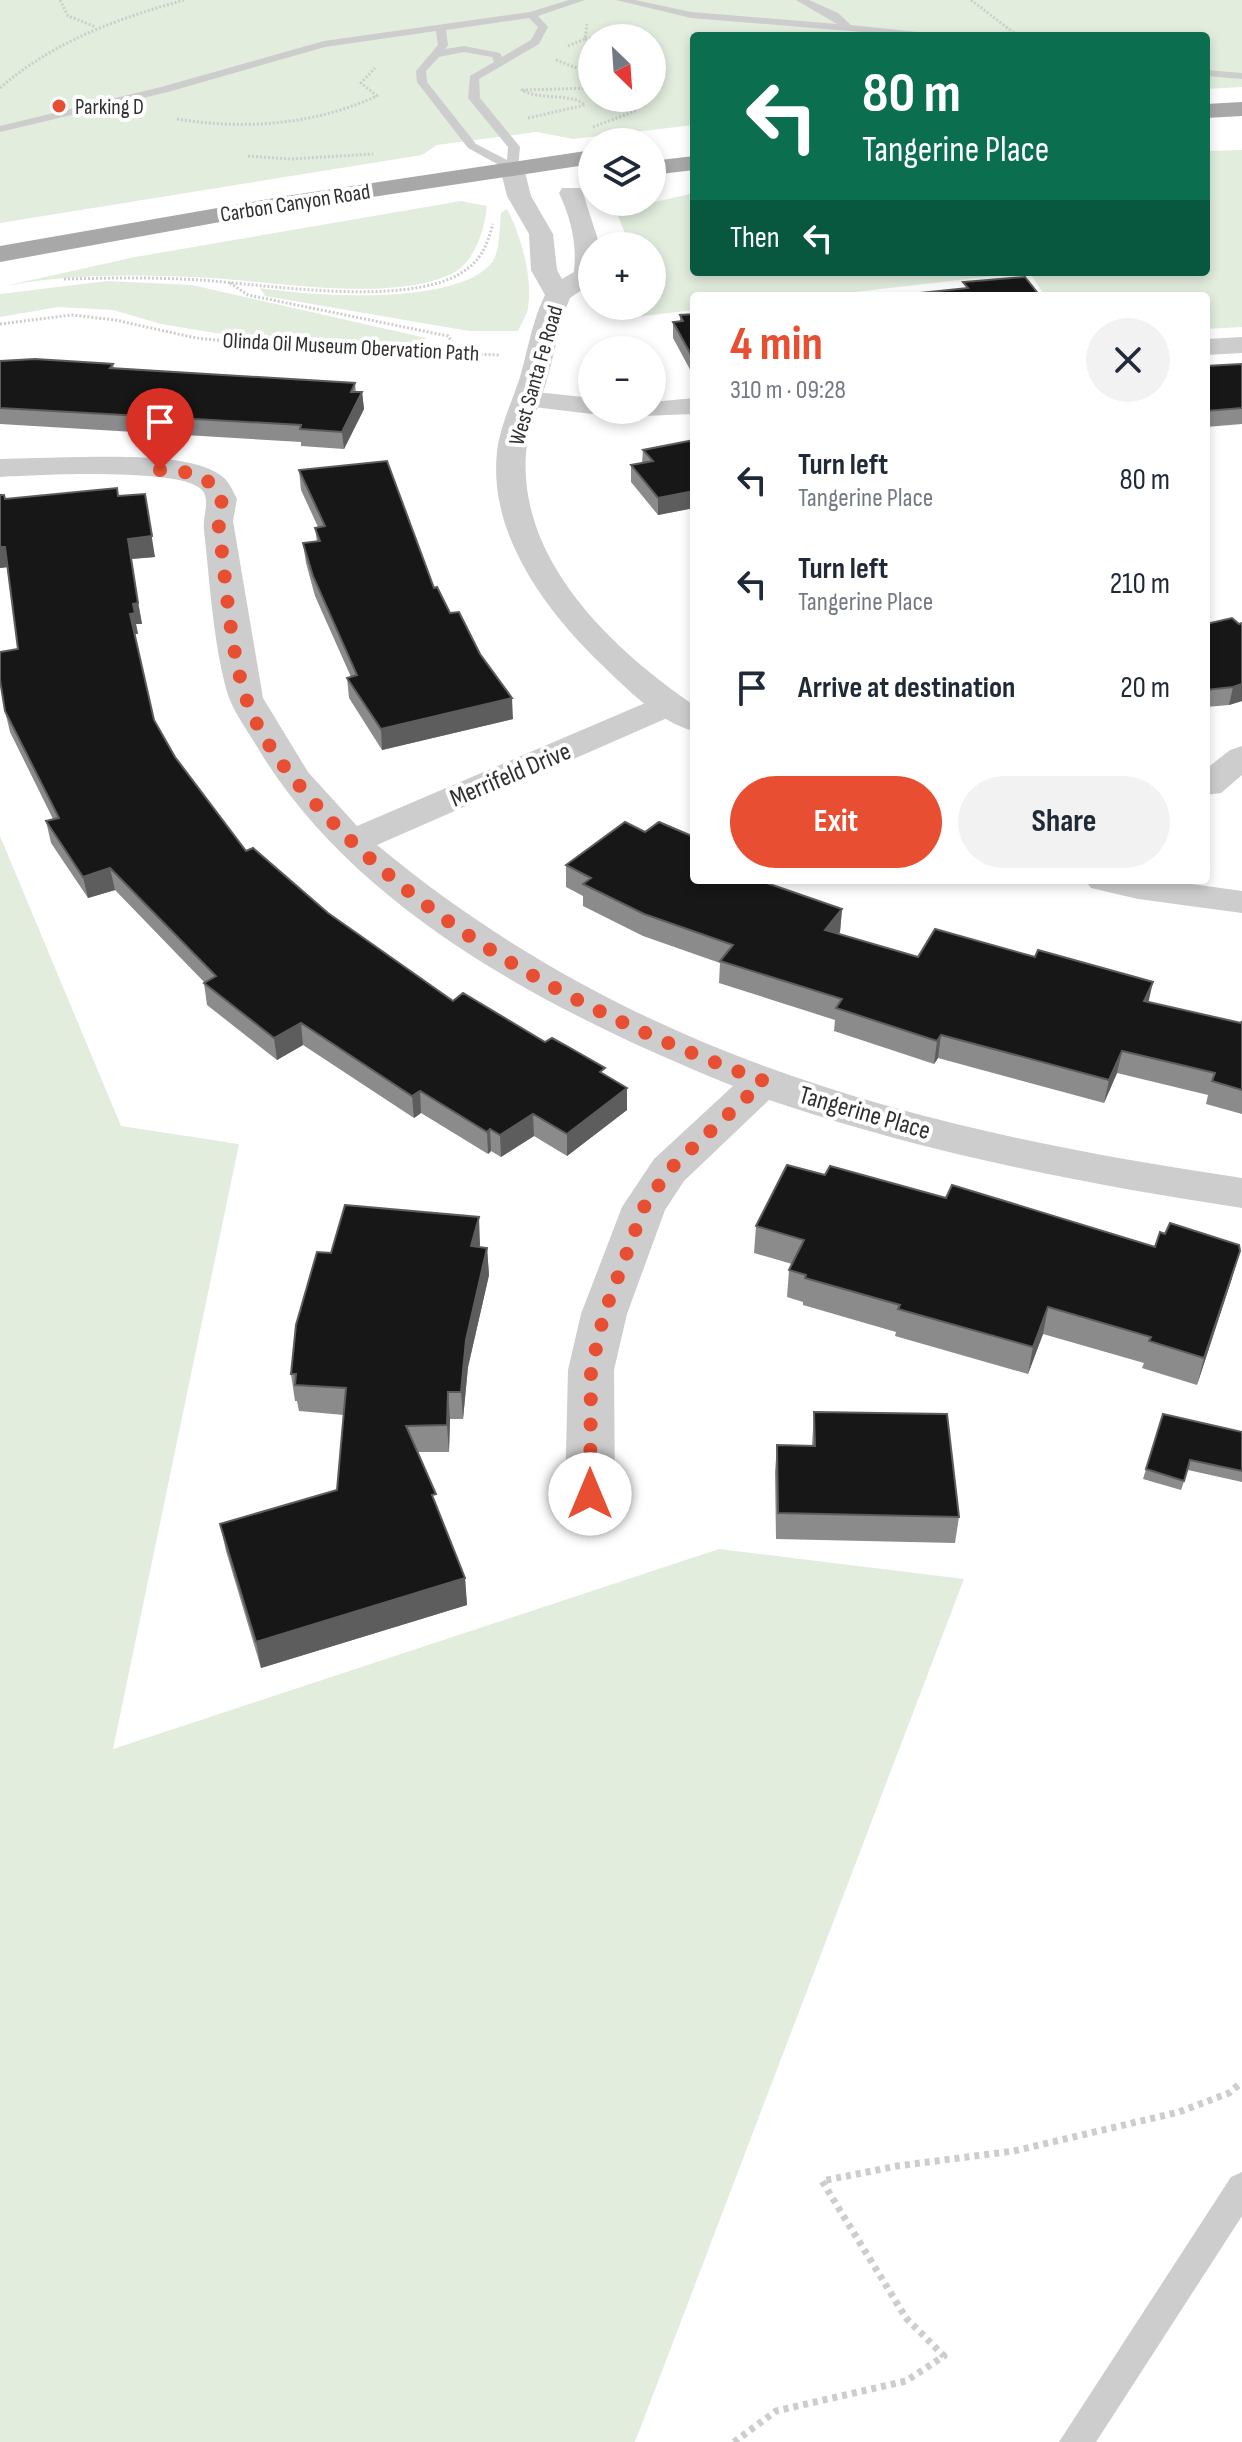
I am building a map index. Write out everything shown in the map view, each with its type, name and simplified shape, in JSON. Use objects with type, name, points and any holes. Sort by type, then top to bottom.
[{"type":"main road","points":[[1210,111],[1242,109]]},
{"type":"main road","points":[[666,149],[690,146]]},
{"type":"main road","name":"Carbon Canyon Road","points":[[0,254],[286,203],[578,159]]},
{"type":"main road","points":[[666,166],[690,163]]},
{"type":"main road","points":[[571,193],[578,186]]},
{"type":"street","name":"West Santa Fe Road","points":[[512,168],[519,196],[541,234],[544,270],[558,295]]},
{"type":"street","name":"West Santa Fe Road","points":[[571,193],[584,218],[590,251],[587,275],[558,295],[511,454],[513,490],[523,532],[549,582],[584,629],[682,713]]},
{"type":"street","points":[[1210,347],[1242,345]]},
{"type":"street","points":[[527,399],[578,404]]},
{"type":"street","points":[[666,409],[690,406]]},
{"type":"street","name":"Tangerine Place","points":[[0,468],[105,466],[188,472],[212,482],[222,499],[218,521],[247,702],[298,785],[352,842],[445,922],[512,963],[639,1029],[764,1081],[849,1112],[1064,1164],[1242,1193]]},
{"type":"street","name":"Merrifeld Drive","points":[[352,842],[682,713]]},
{"type":"street","points":[[1210,783],[1242,757]]},
{"type":"street","points":[[1121,884],[1242,902]]},
{"type":"street","points":[[590,1494],[591,1370],[604,1314],[644,1207],[669,1170],[764,1081]]},
{"type":"lane","points":[[0,129],[164,90],[324,44],[384,33],[441,29],[531,15],[580,0]]},
{"type":"lane","points":[[621,0],[691,15],[882,32]]},
{"type":"lane","points":[[801,0],[834,15],[849,28]]},
{"type":"lane","points":[[441,29],[443,45],[421,71],[422,82],[478,152],[512,168],[514,147],[474,98],[474,78],[535,42],[543,27],[531,15]]},
{"type":"lane","points":[[435,54],[481,51],[496,55],[499,61]]},
{"type":"lane","points":[[1210,73],[1242,76]]},
{"type":"lane","points":[[1076,2442],[1242,2188]]},
{"type":"path","points":[[60,0],[62,12],[75,22],[97,27]]},
{"type":"path","points":[[0,88],[39,59],[97,27],[184,0]]},
{"type":"path","points":[[971,0],[1013,32]]},
{"type":"path","points":[[547,58],[578,67]]},
{"type":"path","points":[[578,88],[522,90],[525,94],[578,100]]},
{"type":"path","points":[[173,118],[250,126],[272,125],[356,107],[377,96]]},
{"type":"path","points":[[520,122],[531,116],[578,109]]},
{"type":"path","points":[[248,156],[290,159],[377,153]]},
{"type":"path","points":[[53,280],[145,278],[312,291],[399,290],[439,281],[469,269],[481,258],[496,217]]},
{"type":"path","points":[[229,283],[248,295],[448,336],[459,352]]},
{"type":"path","name":"Olinda Oil Museum Obervation Path","points":[[0,324],[72,315],[115,320],[196,338],[286,347],[500,355]]},
{"type":"path","points":[[734,2442],[776,2411],[906,2381],[944,2356],[906,2318],[822,2181],[897,2166],[1014,2151],[1179,2112],[1229,2093],[1242,2082]]},
{"type":"green space","points":[[0,0],[1242,0],[1242,87],[1210,89],[1210,32],[690,32],[690,125],[578,128],[578,138],[537,132],[437,145],[422,155],[0,223]]},
{"type":"green space","points":[[1242,150],[1242,327],[1210,329],[1210,292],[1042,292],[1032,276],[1210,276],[1210,151]]},
{"type":"green space","points":[[690,194],[690,276],[994,276],[855,292],[690,292],[690,310],[666,313],[666,232],[624,232],[618,216],[666,216],[666,199]]},
{"type":"green space","points":[[461,201],[487,206],[478,244],[461,268],[429,282],[368,289],[132,275],[53,279],[0,287],[135,257]]},
{"type":"green space","points":[[507,209],[521,244],[529,284],[527,311],[518,331],[469,331],[265,296],[260,288],[312,294],[379,295],[412,293],[470,279],[493,261],[498,248],[501,213]]},
{"type":"green space","points":[[107,281],[192,285],[426,338],[418,344],[215,333],[161,324],[113,310],[58,307],[0,317],[0,294]]},
{"type":"green space","points":[[0,836],[121,1126],[239,1144],[113,1749],[719,1549],[964,1579],[635,2442],[0,2442]]},
{"type":"building","points":[[1025,277],[1037,292],[930,292],[968,288],[963,282]]},
{"type":"building","points":[[690,314],[690,353],[673,322],[683,321],[680,315]]},
{"type":"building","points":[[35,359],[113,364],[110,368],[355,383],[351,392],[362,392],[342,432],[300,429],[301,425],[0,408],[0,361]]},
{"type":"building","points":[[1242,364],[1242,408],[1210,411],[1210,366]]},
{"type":"building","points":[[690,441],[690,492],[658,498],[631,465],[653,461],[643,450]]},
{"type":"building","points":[[387,461],[434,588],[437,587],[450,613],[459,612],[480,654],[512,698],[381,729],[347,678],[357,675],[313,576],[303,543],[320,541],[315,528],[325,526],[299,470]]},
{"type":"building","points":[[117,488],[118,496],[145,494],[152,536],[128,539],[138,603],[133,604],[135,613],[130,614],[154,720],[175,757],[246,851],[253,848],[328,913],[453,1001],[463,993],[545,1042],[552,1038],[605,1068],[600,1072],[627,1088],[567,1134],[533,1114],[500,1135],[490,1129],[487,1132],[420,1091],[412,1096],[301,1023],[274,1038],[204,983],[216,976],[110,868],[83,877],[46,821],[59,818],[5,711],[0,652],[18,649],[5,547],[0,547],[0,495],[4,495],[5,499]]},
{"type":"building","points":[[1232,618],[1242,623],[1242,684],[1210,690],[1210,623]]},
{"type":"building","points":[[625,822],[645,832],[659,822],[690,835],[690,884],[770,884],[842,909],[825,930],[918,957],[935,929],[1035,957],[1038,950],[1153,982],[1144,1001],[1242,1021],[1242,1090],[1212,1081],[1215,1073],[1122,1051],[1109,1080],[941,1035],[937,1041],[836,1008],[842,999],[720,961],[733,945],[644,914],[583,884],[591,878],[566,865]]},
{"type":"building","points":[[787,1165],[825,1175],[830,1166],[946,1198],[952,1185],[1155,1247],[1160,1232],[1165,1234],[1170,1223],[1239,1245],[1240,1251],[1204,1358],[1149,1341],[1151,1337],[1048,1307],[1033,1347],[898,1309],[900,1305],[805,1278],[806,1275],[789,1270],[804,1240],[756,1226]]},
{"type":"building","points":[[345,1205],[479,1217],[471,1246],[487,1248],[466,1340],[461,1392],[448,1392],[447,1425],[406,1426],[436,1494],[432,1495],[465,1578],[256,1642],[220,1524],[337,1490],[346,1388],[295,1385],[296,1374],[291,1374],[296,1325],[317,1252],[331,1253]]},
{"type":"building","points":[[814,1412],[947,1414],[959,1517],[778,1513],[777,1445],[815,1446]]},
{"type":"building","points":[[1163,1414],[1242,1432],[1242,1471],[1190,1460],[1184,1481],[1146,1469]]},
{"type":"place","name":"Parking D","points":[[59,106]]},
{"type":"route","points":[[160,470],[188,472],[212,482],[222,499],[218,521],[247,702],[269,743],[298,785],[331,821],[380,870],[445,922],[512,963],[613,1017],[692,1054],[764,1081],[669,1170],[644,1207],[604,1314],[591,1370],[590,1494]]}]
